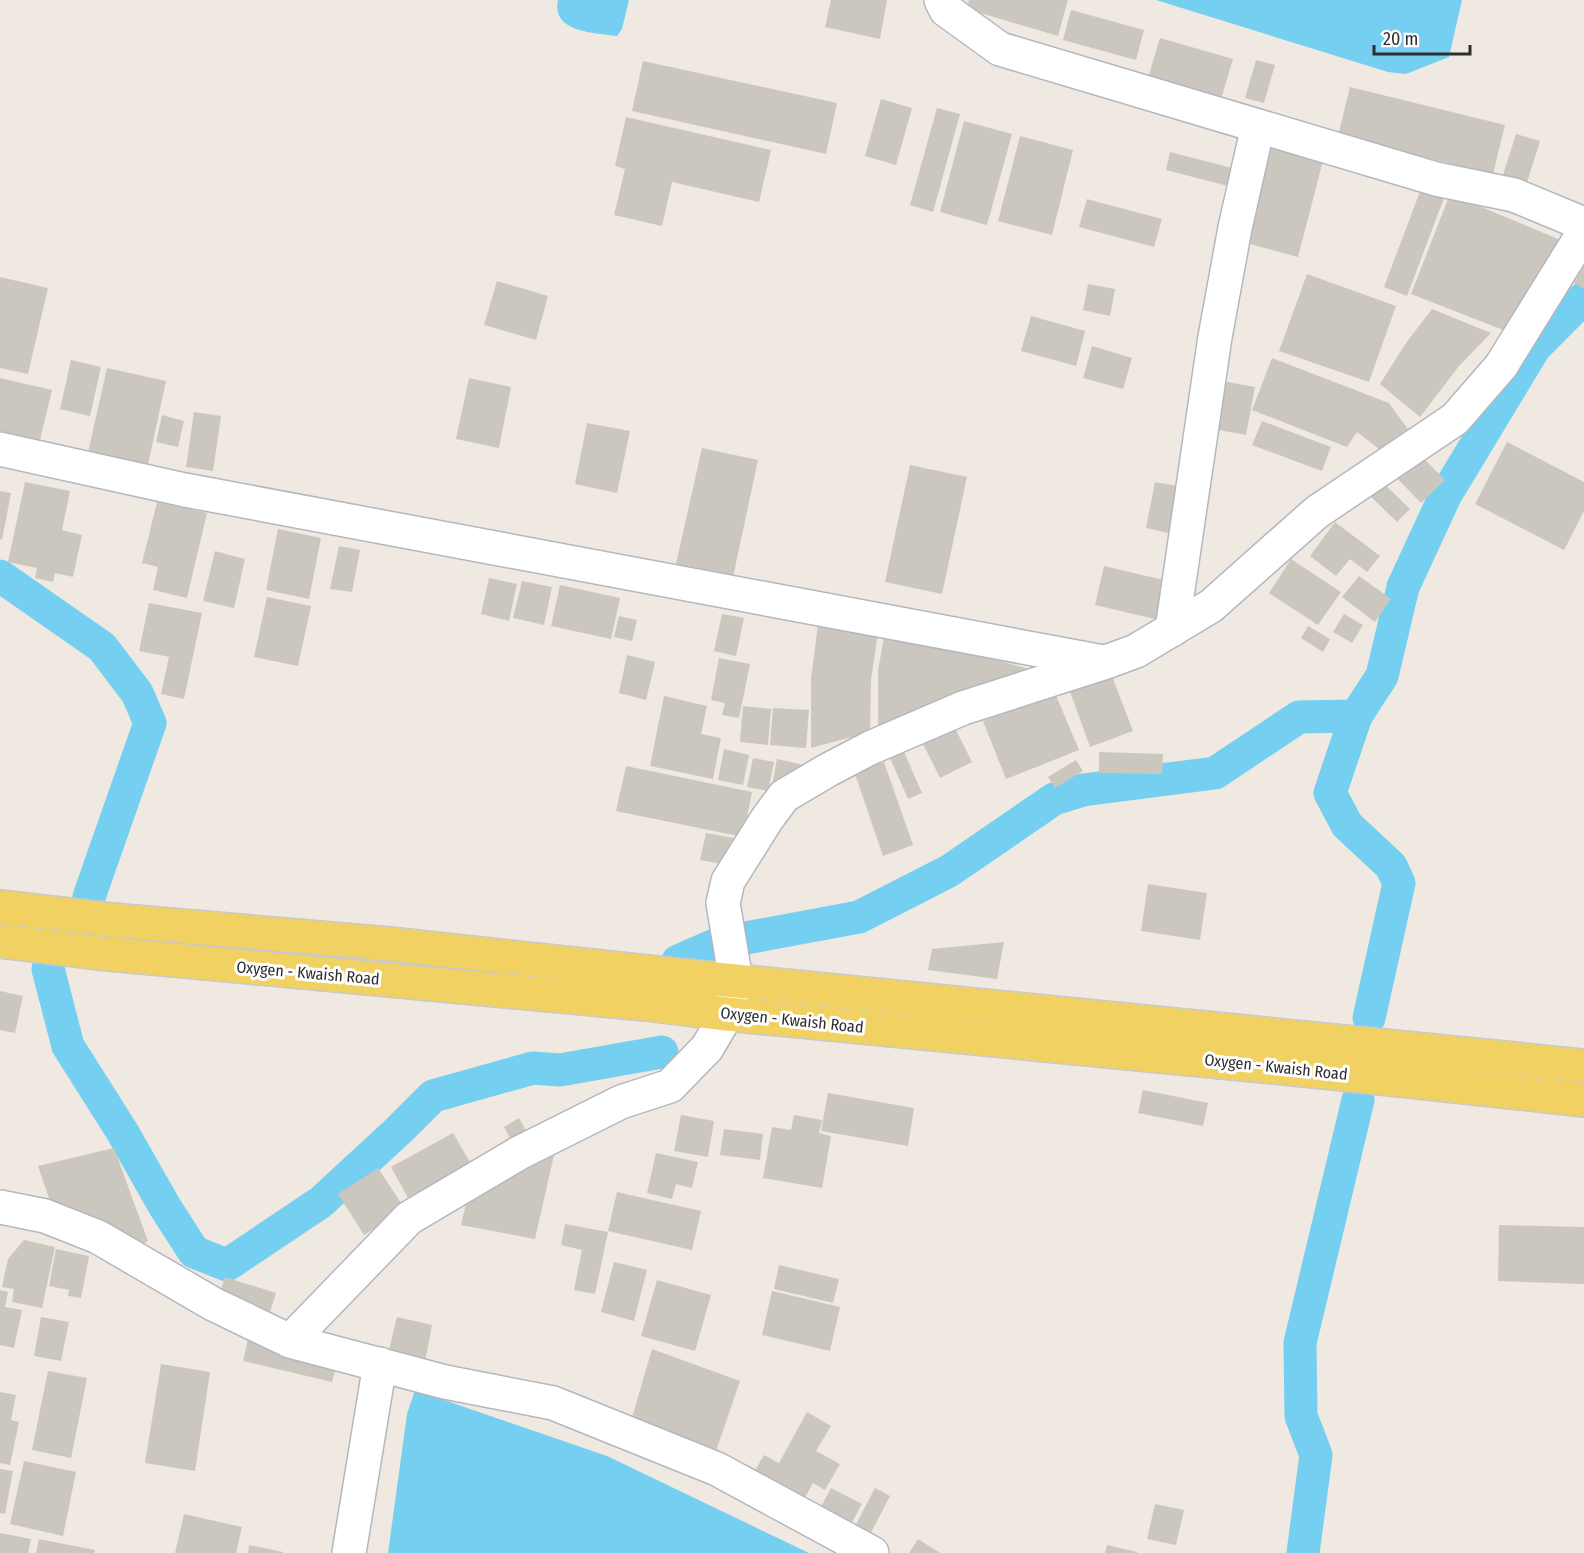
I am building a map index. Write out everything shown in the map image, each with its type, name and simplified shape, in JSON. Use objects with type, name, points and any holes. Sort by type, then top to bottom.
[{"type":"main road","name":"Oxygen - Kwaish Road","points":[[0,907],[112,920],[736,976],[1584,1066]]},
{"type":"main road","name":"Oxygen - Kwaish Road","points":[[0,941],[98,953],[646,1004],[727,1014],[1310,1070],[1584,1100]]},
{"type":"street","points":[[945,3],[1000,50],[1436,179],[1514,195],[1584,224]]},
{"type":"street","points":[[1172,630],[1215,337],[1235,228],[1258,126]]},
{"type":"street","points":[[290,1341],[409,1218],[519,1153],[621,1102],[670,1086],[707,1048],[727,1014],[736,976],[723,903],[728,880],[784,796],[870,748],[963,708],[1136,651],[1211,606],[1317,512],[1455,419],[1501,366],[1584,232]]},
{"type":"street","points":[[0,449],[185,490],[1106,662]]},
{"type":"street","points":[[0,1207],[45,1216],[98,1237],[213,1304],[290,1341],[446,1382],[553,1404],[717,1469],[872,1553]]},
{"type":"street","points":[[349,1553],[380,1364]]},
{"type":"water","points":[[558,0],[629,0],[622,29],[617,36],[586,32],[568,25],[561,19]]},
{"type":"water","points":[[1156,0],[1462,0],[1449,57],[1406,74],[1388,72]]},
{"type":"water","points":[[415,1390],[607,1456],[809,1553],[388,1553],[407,1414]]},
{"type":"building","points":[[831,0],[887,0],[880,39],[825,27]]},
{"type":"building","points":[[969,0],[1068,0],[1058,36],[967,9]]},
{"type":"building","points":[[1071,10],[1144,30],[1136,60],[1063,40]]},
{"type":"building","points":[[1160,38],[1233,59],[1221,99],[1148,78]]},
{"type":"building","points":[[1256,60],[1275,65],[1264,103],[1245,98]]},
{"type":"building","points":[[643,61],[837,103],[826,154],[632,111]]},
{"type":"building","points":[[1350,87],[1505,125],[1493,174],[1338,136]]},
{"type":"building","points":[[881,99],[912,108],[896,165],[865,156]]},
{"type":"building","points":[[937,108],[960,114],[933,212],[910,205]]},
{"type":"building","points":[[626,117],[771,150],[759,202],[672,182],[662,226],[614,215],[625,169],[615,166]]},
{"type":"building","points":[[964,121],[1012,134],[987,225],[940,212]]},
{"type":"building","points":[[1516,134],[1540,141],[1525,189],[1501,181]]},
{"type":"building","points":[[1020,136],[1073,150],[1052,235],[998,221]]},
{"type":"building","points":[[1266,137],[1325,153],[1298,257],[1239,241]]},
{"type":"building","points":[[1170,152],[1236,169],[1232,187],[1166,170]]},
{"type":"building","points":[[1421,189],[1444,198],[1407,296],[1384,287]]},
{"type":"building","points":[[1450,194],[1563,241],[1516,335],[1411,294]]},
{"type":"building","points":[[1087,199],[1162,219],[1154,247],[1079,227]]},
{"type":"building","points":[[1584,266],[1584,289],[1574,283]]},
{"type":"building","points":[[1307,274],[1396,306],[1369,382],[1279,351]]},
{"type":"building","points":[[0,277],[48,288],[28,374],[0,368]]},
{"type":"building","points":[[497,281],[548,296],[536,340],[484,325]]},
{"type":"building","points":[[1088,284],[1115,289],[1110,316],[1083,310]]},
{"type":"building","points":[[1432,309],[1491,333],[1459,366],[1420,417],[1380,384],[1406,343]]},
{"type":"building","points":[[1031,316],[1085,331],[1076,366],[1021,351]]},
{"type":"building","points":[[1092,346],[1132,358],[1123,389],[1083,378]]},
{"type":"building","points":[[1272,358],[1389,403],[1410,432],[1383,452],[1357,432],[1347,447],[1252,410]]},
{"type":"building","points":[[71,360],[101,367],[90,416],[60,409]]},
{"type":"building","points":[[107,368],[166,381],[147,469],[87,457]]},
{"type":"building","points":[[0,378],[52,390],[40,440],[0,431]]},
{"type":"building","points":[[469,378],[511,387],[499,448],[456,439]]},
{"type":"building","points":[[1217,380],[1255,387],[1246,435],[1208,428]]},
{"type":"building","points":[[194,412],[221,416],[213,471],[186,467]]},
{"type":"building","points":[[162,415],[184,421],[178,447],[156,442]]},
{"type":"building","points":[[1262,421],[1331,447],[1322,471],[1252,445]]},
{"type":"building","points":[[587,423],[630,431],[617,493],[575,484]]},
{"type":"building","points":[[1507,442],[1584,482],[1584,511],[1564,550],[1475,504]]},
{"type":"building","points":[[702,448],[758,460],[733,577],[676,564]]},
{"type":"building","points":[[1417,452],[1445,480],[1421,503],[1394,475]]},
{"type":"building","points":[[910,465],[967,477],[942,594],[885,582]]},
{"type":"building","points":[[1378,478],[1410,509],[1397,522],[1366,492]]},
{"type":"building","points":[[25,482],[70,491],[62,530],[82,535],[73,577],[55,573],[53,582],[35,578],[37,568],[8,562]]},
{"type":"building","points":[[1155,482],[1188,488],[1177,535],[1146,528]]},
{"type":"building","points":[[0,491],[11,493],[2,540],[0,539]]},
{"type":"building","points":[[157,502],[207,513],[187,598],[153,590],[158,567],[142,563]]},
{"type":"building","points":[[1335,522],[1380,556],[1367,572],[1350,559],[1336,576],[1310,556]]},
{"type":"building","points":[[278,529],[321,538],[309,599],[266,590]]},
{"type":"building","points":[[339,546],[360,550],[352,592],[330,589]]},
{"type":"building","points":[[215,551],[245,559],[234,608],[203,601]]},
{"type":"building","points":[[1291,559],[1341,592],[1318,625],[1269,593]]},
{"type":"building","points":[[1104,566],[1168,581],[1159,620],[1095,605]]},
{"type":"building","points":[[1359,576],[1391,599],[1375,622],[1342,597]]},
{"type":"building","points":[[489,578],[517,584],[509,621],[481,614]]},
{"type":"building","points":[[522,581],[552,587],[544,625],[513,618]]},
{"type":"building","points":[[560,585],[620,598],[611,639],[551,626]]},
{"type":"building","points":[[267,597],[311,606],[298,666],[254,657]]},
{"type":"building","points":[[149,603],[202,613],[184,699],[161,694],[169,657],[139,651]]},
{"type":"building","points":[[722,614],[744,618],[736,656],[714,651]]},
{"type":"building","points":[[1344,614],[1363,625],[1352,643],[1333,632]]},
{"type":"building","points":[[619,616],[637,620],[632,641],[614,637]]},
{"type":"building","points":[[819,616],[879,626],[871,680],[870,732],[811,748],[811,679]]},
{"type":"building","points":[[1308,626],[1330,639],[1323,652],[1301,638]]},
{"type":"building","points":[[885,631],[1033,670],[878,732],[878,671]]},
{"type":"building","points":[[627,655],[655,662],[646,700],[619,693]]},
{"type":"building","points":[[719,658],[750,664],[739,718],[722,715],[725,703],[711,700]]},
{"type":"building","points":[[1110,671],[1133,731],[1090,747],[1068,686]]},
{"type":"building","points":[[1055,693],[1079,750],[1006,779],[983,721]]},
{"type":"building","points":[[664,696],[707,706],[701,734],[721,738],[713,779],[650,766]]},
{"type":"building","points":[[743,706],[771,709],[768,745],[740,742]]},
{"type":"building","points":[[773,708],[809,710],[806,748],[770,745]]},
{"type":"building","points":[[953,724],[972,762],[940,778],[921,740]]},
{"type":"building","points":[[724,749],[749,755],[743,785],[718,780]]},
{"type":"building","points":[[904,752],[922,793],[908,799],[890,758]]},
{"type":"building","points":[[1099,752],[1163,754],[1162,774],[1099,773]]},
{"type":"building","points":[[753,758],[774,762],[768,791],[747,787]]},
{"type":"building","points":[[777,759],[804,765],[800,785],[771,791]]},
{"type":"building","points":[[1076,760],[1083,771],[1055,788],[1048,777]]},
{"type":"building","points":[[884,762],[913,845],[883,856],[854,771]]},
{"type":"building","points":[[626,766],[752,792],[743,837],[616,811]]},
{"type":"building","points":[[706,833],[739,839],[733,866],[700,860]]},
{"type":"building","points":[[1148,884],[1207,893],[1200,940],[1141,931]]},
{"type":"building","points":[[1004,942],[997,979],[928,970],[932,949]]},
{"type":"building","points":[[0,991],[23,996],[15,1033],[0,1030]]},
{"type":"building","points":[[1143,1090],[1208,1103],[1203,1126],[1138,1113]]},
{"type":"building","points":[[828,1093],[914,1108],[908,1146],[821,1131]]},
{"type":"building","points":[[681,1115],[714,1121],[708,1157],[674,1151]]},
{"type":"building","points":[[794,1115],[822,1120],[819,1133],[831,1136],[822,1188],[763,1178],[772,1127],[791,1130]]},
{"type":"building","points":[[519,1118],[529,1136],[513,1144],[504,1127]]},
{"type":"building","points":[[724,1129],[763,1134],[760,1160],[720,1155]]},
{"type":"building","points":[[453,1133],[471,1164],[408,1198],[391,1167]]},
{"type":"building","points":[[114,1148],[148,1241],[135,1248],[52,1207],[38,1166]]},
{"type":"building","points":[[542,1152],[554,1155],[535,1239],[461,1225],[468,1195]]},
{"type":"building","points":[[656,1153],[698,1162],[692,1188],[676,1184],[672,1199],[647,1193]]},
{"type":"building","points":[[378,1168],[405,1209],[364,1235],[338,1194]]},
{"type":"building","points":[[617,1192],[701,1211],[692,1250],[608,1231]]},
{"type":"building","points":[[565,1224],[608,1232],[595,1294],[574,1290],[582,1250],[561,1245]]},
{"type":"building","points":[[1499,1225],[1584,1227],[1584,1284],[1498,1281]]},
{"type":"building","points":[[24,1240],[55,1247],[42,1308],[12,1302],[14,1289],[2,1287],[8,1259]]},
{"type":"building","points":[[56,1249],[89,1256],[81,1298],[68,1296],[69,1290],[49,1286]]},
{"type":"building","points":[[614,1262],[647,1270],[634,1321],[601,1312]]},
{"type":"building","points":[[779,1265],[839,1279],[833,1303],[774,1289]]},
{"type":"building","points":[[225,1277],[276,1293],[269,1315],[218,1299]]},
{"type":"building","points":[[657,1280],[711,1295],[695,1351],[641,1336]]},
{"type":"building","points":[[0,1290],[8,1292],[5,1307],[22,1310],[14,1348],[0,1345]]},
{"type":"building","points":[[772,1291],[840,1307],[830,1351],[762,1335]]},
{"type":"building","points":[[41,1317],[69,1322],[61,1361],[34,1356]]},
{"type":"building","points":[[397,1317],[432,1325],[425,1362],[388,1354]]},
{"type":"building","points":[[248,1339],[338,1360],[332,1382],[243,1361]]},
{"type":"building","points":[[652,1349],[740,1381],[714,1457],[631,1421]]},
{"type":"building","points":[[161,1364],[210,1372],[195,1471],[145,1463]]},
{"type":"building","points":[[48,1371],[87,1378],[71,1458],[32,1450]]},
{"type":"building","points":[[0,1392],[16,1395],[11,1420],[19,1422],[10,1465],[0,1463]]},
{"type":"building","points":[[807,1412],[831,1426],[816,1451],[840,1464],[825,1490],[813,1483],[803,1501],[753,1474],[764,1455],[779,1463]]},
{"type":"building","points":[[24,1461],[76,1472],[63,1536],[10,1524]]},
{"type":"building","points":[[0,1469],[13,1471],[5,1514],[0,1513]]},
{"type":"building","points":[[831,1488],[862,1504],[847,1531],[817,1514]]},
{"type":"building","points":[[875,1488],[890,1496],[865,1544],[850,1536]]},
{"type":"building","points":[[1155,1504],[1184,1510],[1176,1545],[1147,1539]]},
{"type":"building","points":[[184,1514],[242,1527],[236,1553],[175,1553]]},
{"type":"building","points":[[0,1533],[31,1539],[28,1553],[0,1553]]},
{"type":"building","points":[[39,1539],[95,1550],[94,1553],[36,1553]]},
{"type":"building","points":[[918,1539],[940,1553],[909,1553]]},
{"type":"building","points":[[249,1545],[283,1552],[283,1553],[248,1553]]},
{"type":"building","points":[[1107,1545],[1137,1552],[1137,1553],[1105,1553]]},
{"type":"waterway","points":[[678,961],[719,943],[859,917],[949,871],[1054,799],[1083,790],[1215,773],[1299,717],[1356,716],[1382,676],[1403,587],[1445,496],[1535,347],[1584,298]]},
{"type":"waterway","points":[[0,576],[102,647],[137,693],[150,723],[89,897]]},
{"type":"waterway","points":[[1356,716],[1330,793],[1347,825],[1391,866],[1399,883],[1369,1018]]},
{"type":"waterway","points":[[48,969],[68,1046],[123,1133],[165,1207],[194,1252],[227,1265],[321,1202],[433,1096],[533,1068],[560,1070],[662,1052]]},
{"type":"waterway","points":[[1303,1553],[1316,1455],[1301,1416],[1300,1343],[1358,1100]]}]
